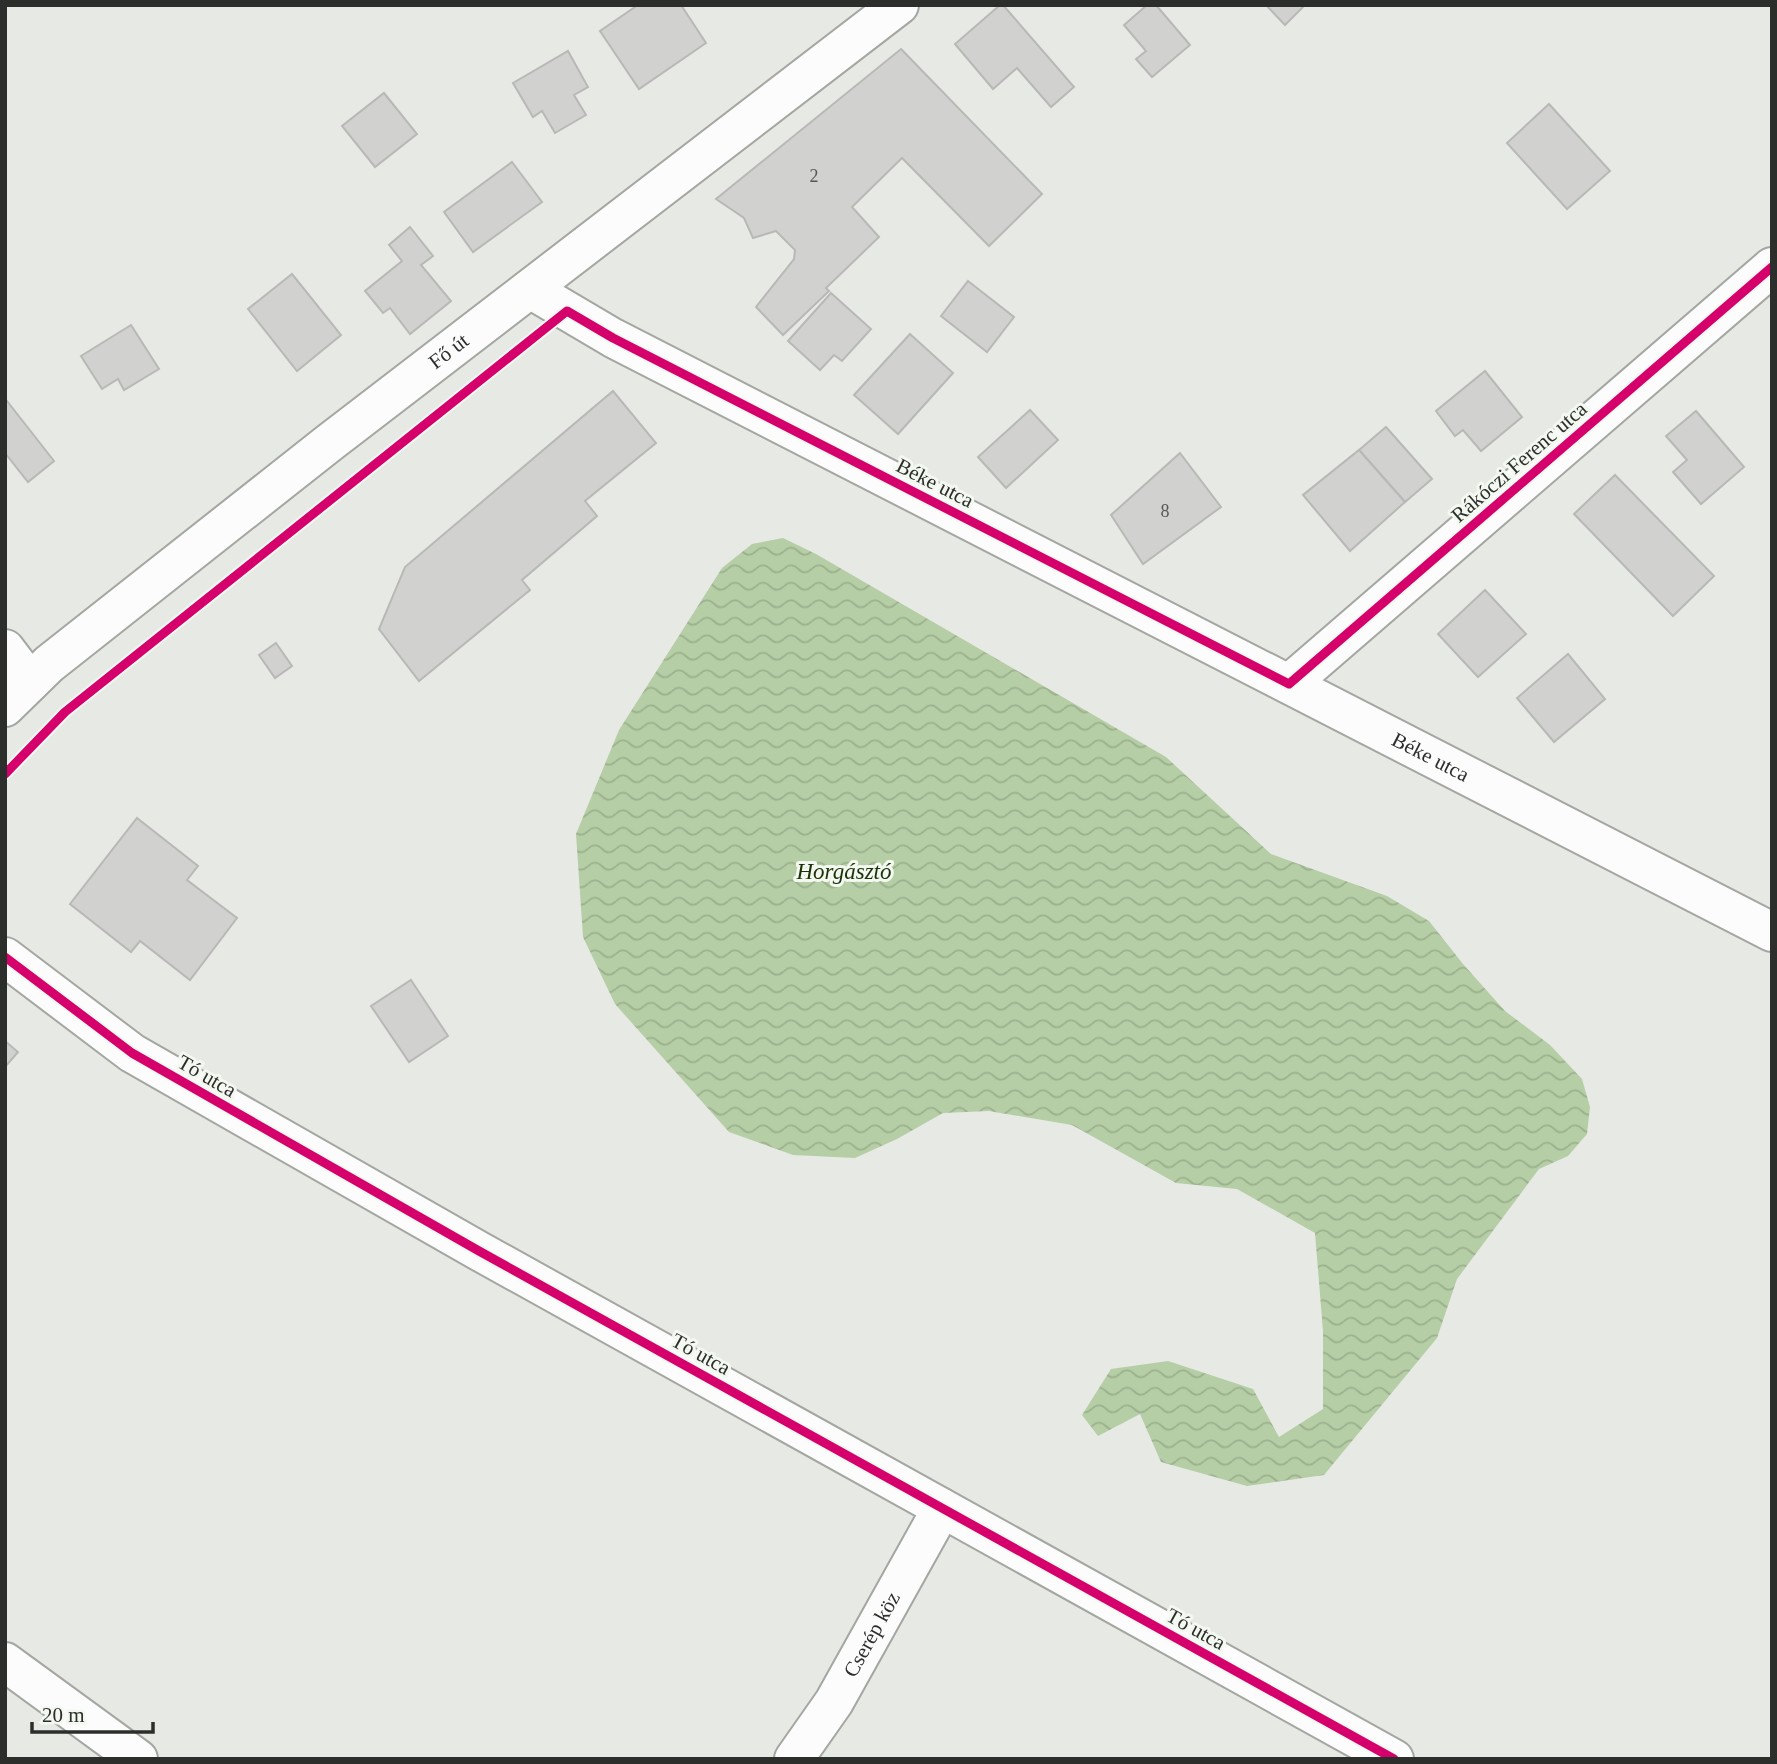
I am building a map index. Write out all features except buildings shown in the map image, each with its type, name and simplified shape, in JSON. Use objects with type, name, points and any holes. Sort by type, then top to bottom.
[{"type":"street","name":"Fő út","points":[[17,694],[49,664],[329,443],[899,5]]},
{"type":"street","name":"Rákóczi Ferenc utca","points":[[1289,684],[1772,267]]},
{"type":"street","name":"Béke utca","points":[[530,289],[613,338],[1772,932]]},
{"type":"street","points":[[5,649],[17,694]]},
{"type":"street","name":"Tó utca","points":[[5,957],[132,1053],[491,1257],[1394,1759]]},
{"type":"street","name":"Cserép köz","points":[[794,1759],[834,1702],[936,1519],[940,1507]]},
{"type":"street","points":[[5,1662],[138,1759]]},
{"type":"water","name":"Horgásztó","points":[[783,538],[816,554],[1166,757],[1271,854],[1387,896],[1429,921],[1505,1011],[1550,1045],[1582,1079],[1590,1107],[1587,1134],[1568,1156],[1539,1169],[1457,1279],[1437,1338],[1324,1475],[1247,1486],[1161,1462],[1140,1414],[1098,1436],[1082,1415],[1111,1369],[1168,1361],[1253,1389],[1279,1437],[1323,1409],[1323,1331],[1315,1233],[1237,1189],[1176,1183],[1072,1125],[989,1111],[943,1113],[897,1139],[855,1158],[793,1155],[729,1132],[615,1004],[583,937],[576,834],[619,730],[722,568],[752,544]]},
{"type":"cycle path","points":[[5,774],[65,712],[567,311],[613,338],[1289,684],[1772,267]]},
{"type":"cycle path","points":[[5,957],[132,1053],[479,1251],[1394,1759]]}]
